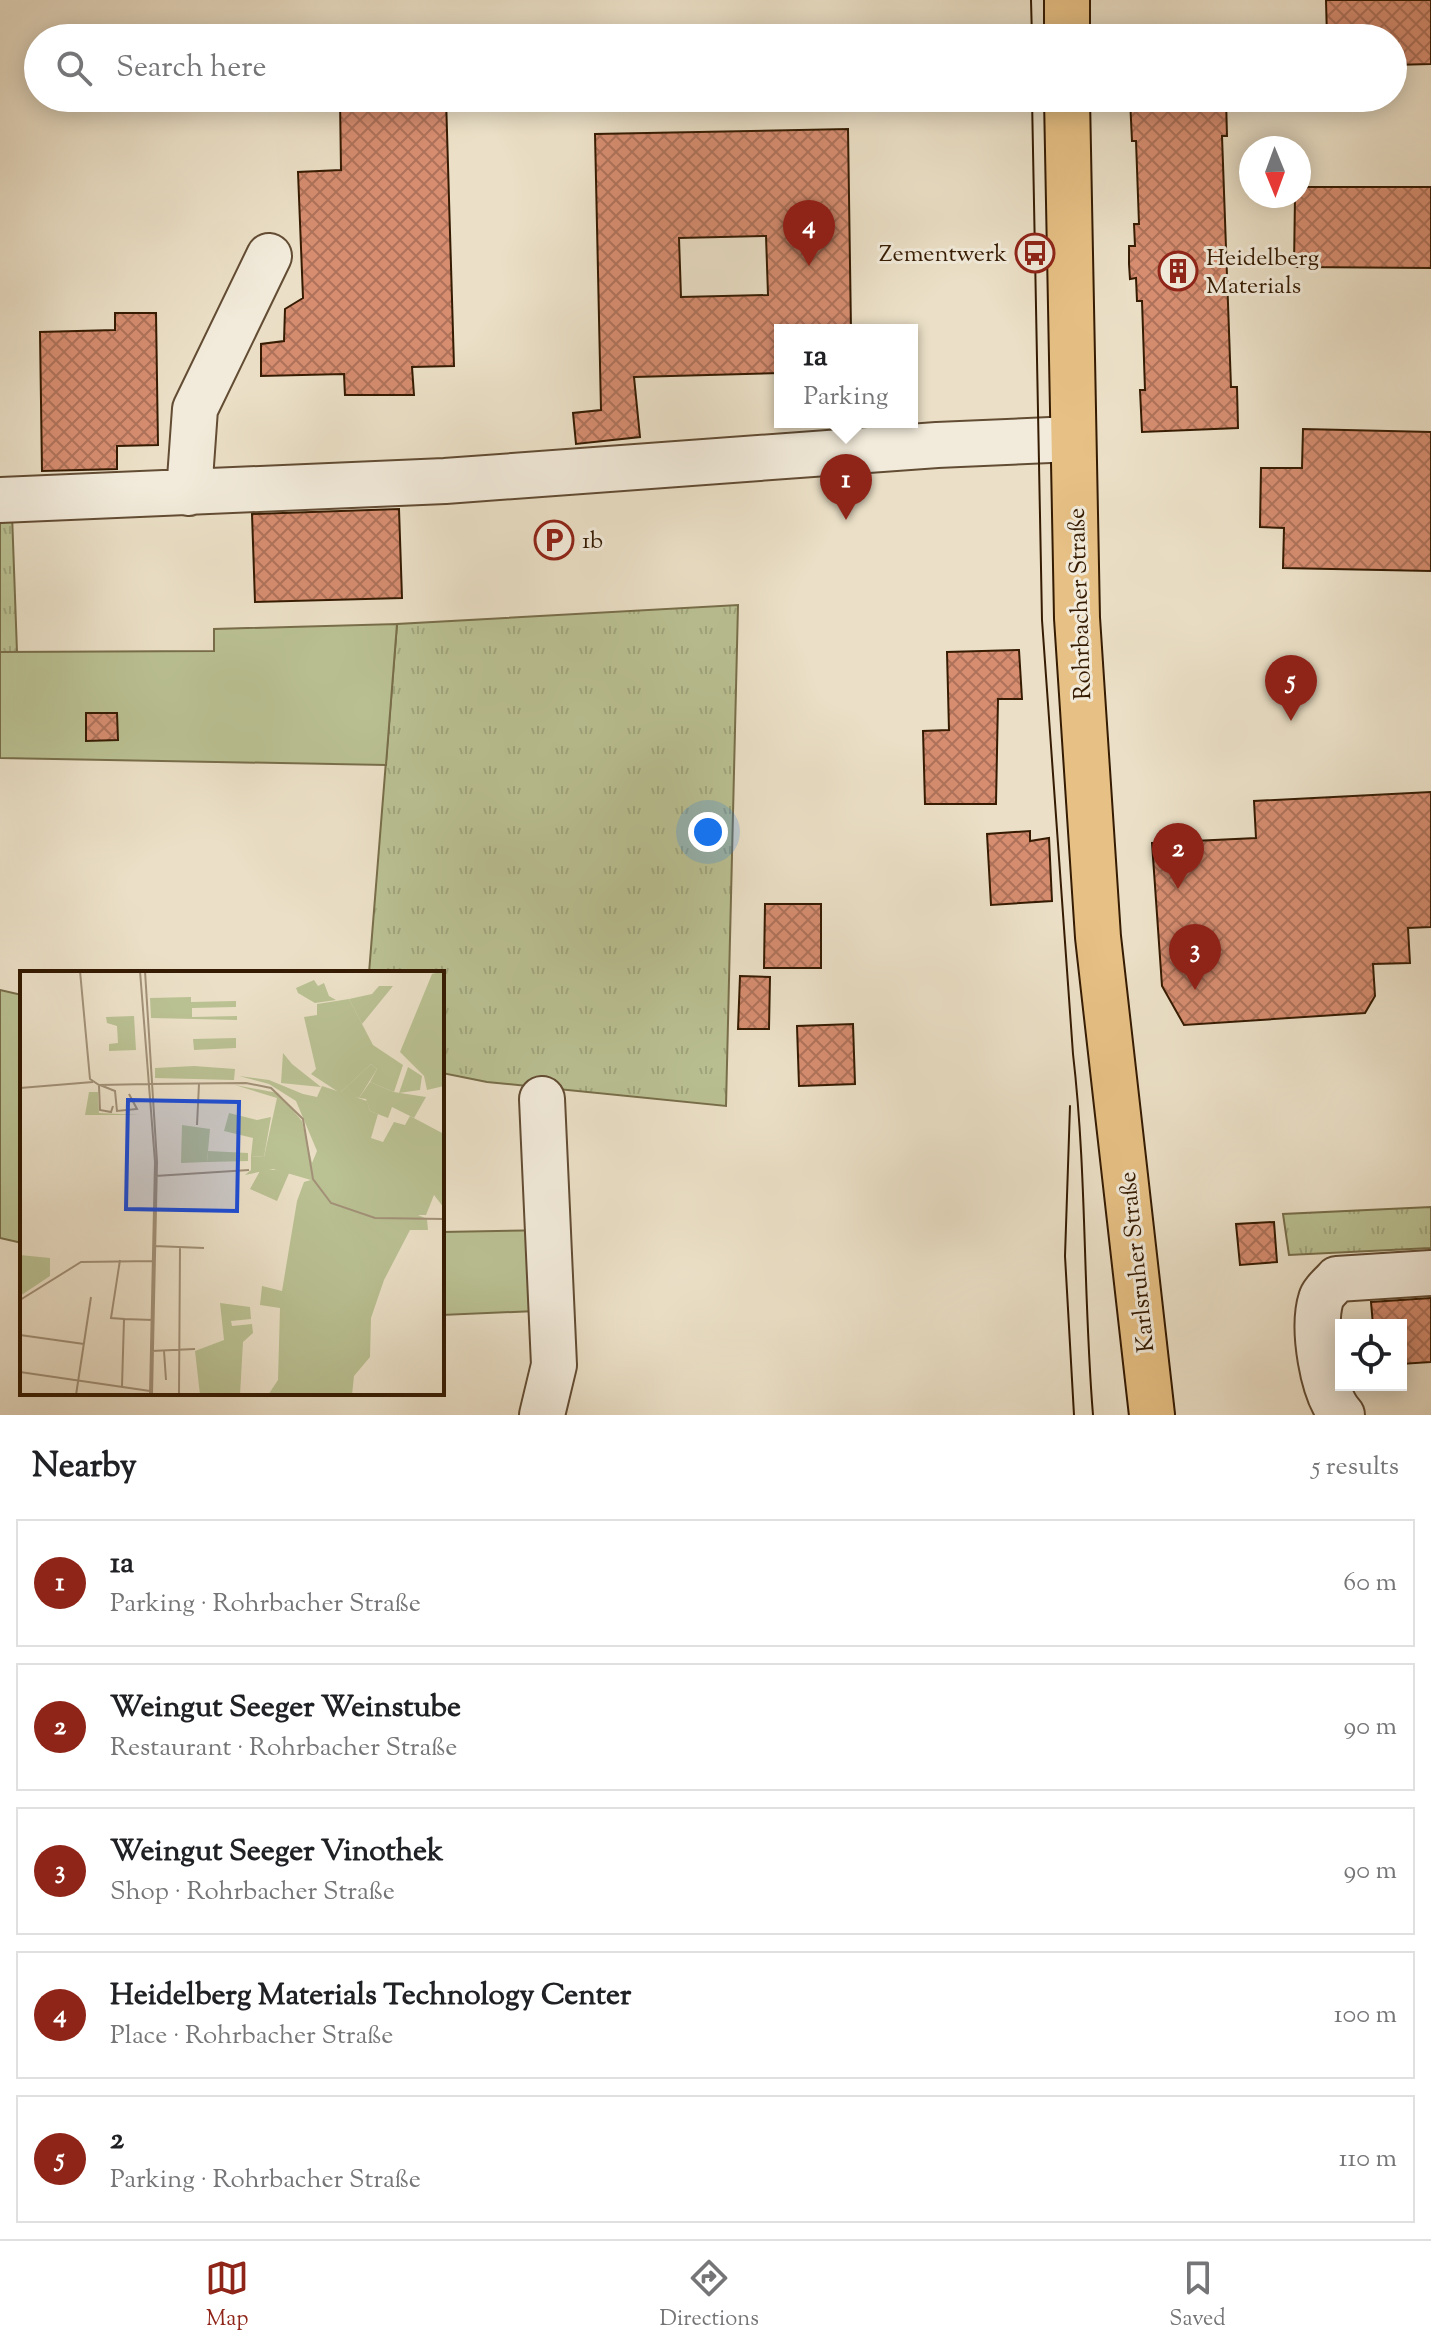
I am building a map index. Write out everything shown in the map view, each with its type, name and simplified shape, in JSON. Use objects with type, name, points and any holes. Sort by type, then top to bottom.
[{"type":"main road","points":[[1067,0],[1067,24]]},
{"type":"main road","name":"Rohrbacher Straße","points":[[1067,112],[1077,618],[1098,937],[1120,1108]]},
{"type":"main road","name":"Karlsruher Straße","points":[[1120,1108],[1152,1415]]},
{"type":"street","points":[[189,493],[195,409],[269,256]]},
{"type":"street","points":[[0,500],[445,481],[937,445],[1073,439]]},
{"type":"street","points":[[542,1099],[554,1365],[542,1415]]},
{"type":"street","points":[[1342,1415],[1330,1402],[1319,1342],[1321,1297],[1337,1279],[1431,1273]]},
{"type":"green space","points":[[12,514],[17,652],[0,652],[0,516]]},
{"type":"green space","points":[[738,605],[726,1106],[487,1082],[444,1073],[444,971],[369,971],[397,624]]},
{"type":"green space","points":[[397,624],[386,765],[0,758],[0,652],[214,651],[214,629]]},
{"type":"green space","points":[[0,990],[20,995],[20,1243],[0,1238]]},
{"type":"green space","points":[[1431,1207],[1431,1248],[1289,1255],[1283,1214]]},
{"type":"green space","points":[[555,1230],[559,1310],[444,1315],[444,1232]]},
{"type":"building","points":[[1326,0],[1431,0],[1431,64],[1407,65],[1407,24],[1327,24]]},
{"type":"building","points":[[340,112],[446,112],[454,366],[412,367],[414,395],[345,395],[344,374],[261,376],[261,344],[284,341],[285,309],[303,298],[298,172],[341,170]]},
{"type":"building","name":"Heidelberg Materials","points":[[1131,112],[1226,112],[1227,136],[1222,136],[1231,387],[1237,387],[1238,428],[1142,432],[1140,390],[1145,390],[1142,301],[1137,301],[1136,278],[1130,279],[1129,264],[1129,246],[1135,246],[1134,224],[1139,224],[1136,141],[1132,141]]},
{"type":"building","points":[[848,129],[851,324],[774,324],[774,373],[634,377],[640,437],[576,444],[573,413],[601,410],[595,134]],"holes":[[[766,236],[768,295],[681,297],[679,238]]]},
{"type":"building","points":[[1311,187],[1431,187],[1431,268],[1294,267],[1295,208],[1311,208]]},
{"type":"building","points":[[115,313],[156,313],[158,445],[117,446],[117,469],[42,471],[40,332],[115,330]]},
{"type":"building","points":[[1303,429],[1431,432],[1431,571],[1283,568],[1284,528],[1260,527],[1261,468],[1302,468]]},
{"type":"building","points":[[399,509],[402,598],[255,602],[252,514]]},
{"type":"building","points":[[1019,650],[1022,699],[998,699],[996,804],[925,804],[923,731],[949,730],[947,652]]},
{"type":"building","points":[[86,713],[117,713],[118,740],[86,741]]},
{"type":"building","points":[[1431,792],[1431,927],[1408,928],[1410,963],[1373,964],[1375,996],[1365,1013],[1184,1025],[1162,986],[1152,843],[1256,838],[1254,801]]},
{"type":"building","points":[[1030,831],[1030,841],[1049,838],[1052,901],[991,905],[987,834]]},
{"type":"building","points":[[765,904],[821,904],[821,968],[764,968]]},
{"type":"building","points":[[740,976],[770,977],[769,1029],[738,1029]]},
{"type":"building","points":[[853,1024],[855,1084],[799,1086],[797,1026]]},
{"type":"building","points":[[1274,1222],[1277,1262],[1240,1265],[1236,1224]]},
{"type":"building","points":[[1431,1298],[1431,1362],[1407,1364],[1407,1319],[1372,1319],[1371,1302]]},
{"type":"tram line","points":[[1031,0],[1032,24]]},
{"type":"tram line","points":[[1032,112],[1042,620],[1081,1144],[1093,1415]]},
{"type":"tram line","points":[[1070,1106],[1065,1256],[1074,1415]]},
{"type":"place","name":"Zementwerk","points":[[1035,253]]},
{"type":"place","name":"Heidelberg Materials Technology Center","points":[[809,266]]},
{"type":"place","name":"Heidelberg Materials","points":[[1178,271]]},
{"type":"place","name":"1a","points":[[846,520]]},
{"type":"place","name":"1b","points":[[554,540]]},
{"type":"place","name":"2","points":[[1291,721]]},
{"type":"place","name":"Weingut Seeger Weinstube","points":[[1178,889]]},
{"type":"place","name":"Weingut Seeger Vinothek","points":[[1195,990]]}]
